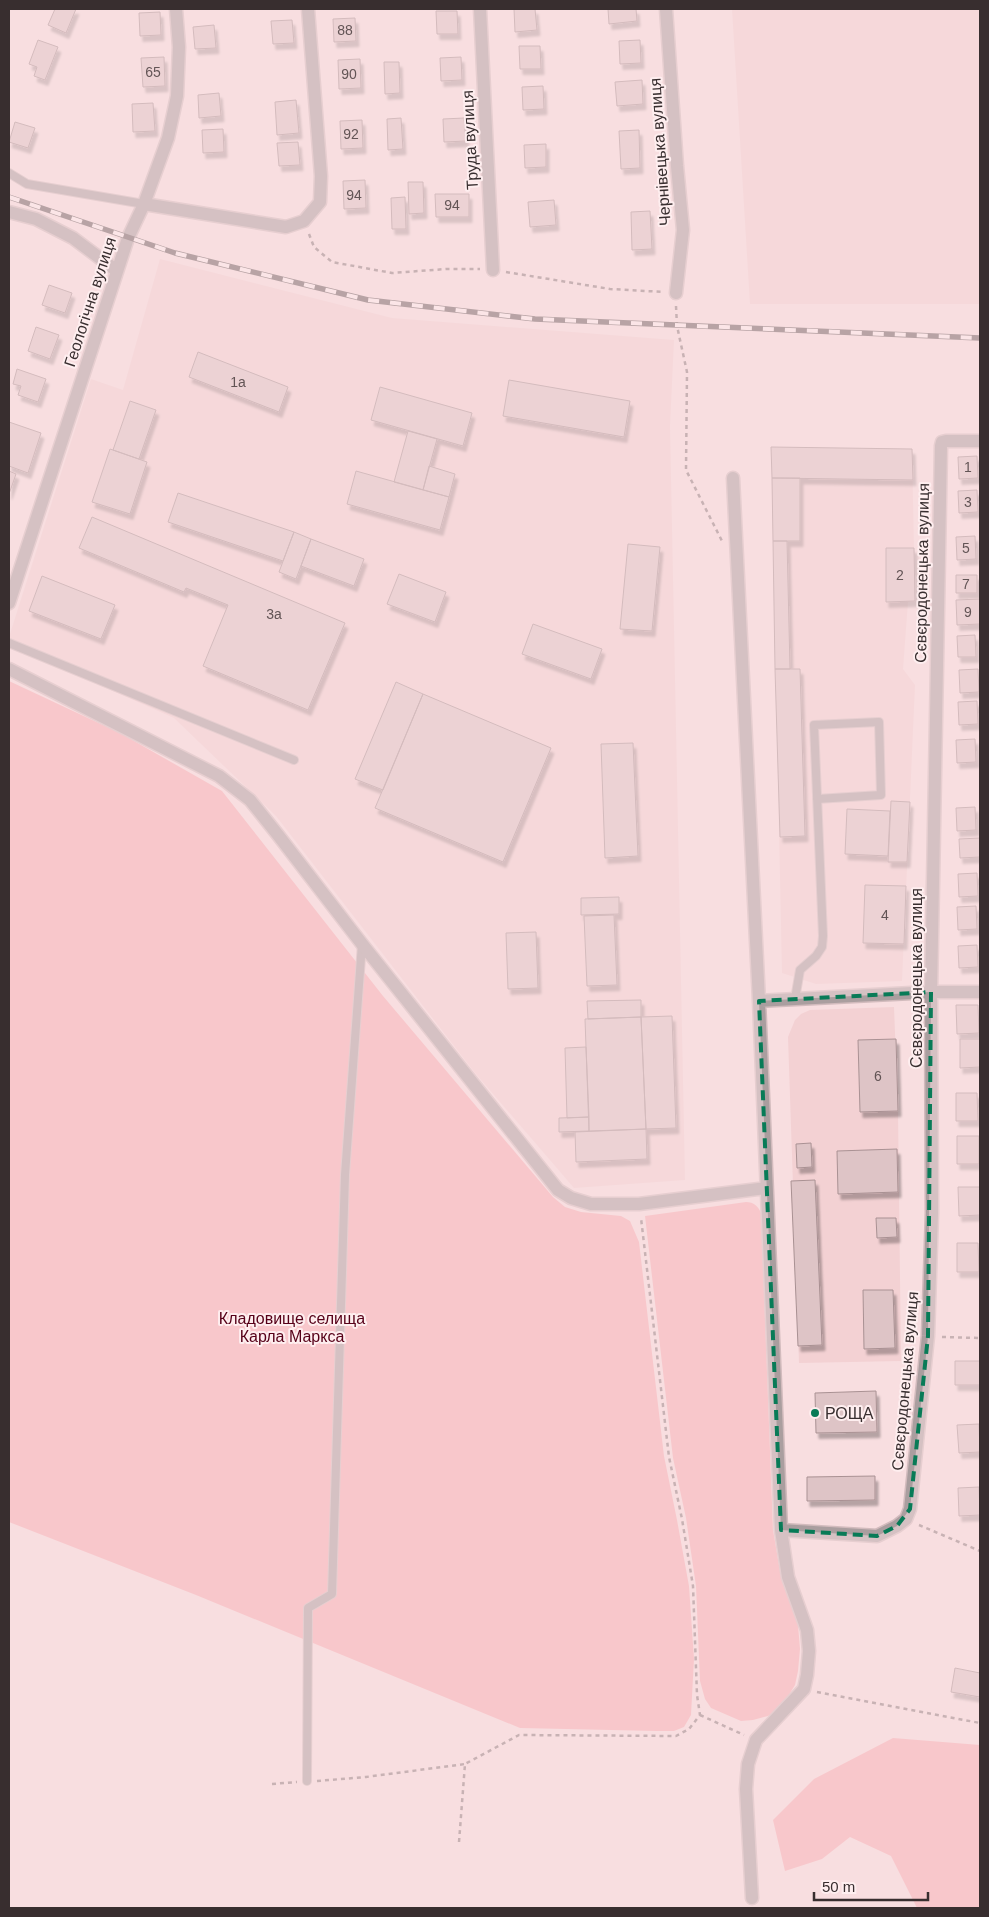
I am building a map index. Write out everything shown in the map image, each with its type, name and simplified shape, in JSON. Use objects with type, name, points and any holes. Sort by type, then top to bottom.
[{"type":"street","name":"Геологічна вулиця","points":[[9,603],[128,238],[144,204],[168,138],[177,96],[179,46],[176,9]]},
{"type":"street","points":[[144,204],[286,228],[304,221],[320,202],[321,176],[308,9]]},
{"type":"street","name":"Труда вулиця","points":[[480,9],[493,270]]},
{"type":"street","name":"Чернівецька вулиця","points":[[666,9],[683,230],[676,293]]},
{"type":"street","points":[[9,212],[36,219],[73,238],[117,271]]},
{"type":"street","name":"Сєвєродонецька вулиця","points":[[908,1514],[928,1336],[932,1213],[931,992],[941,446],[942,442],[946,441],[980,441]]},
{"type":"street","points":[[733,478],[759,1001],[781,1530],[788,1577],[807,1630],[809,1651],[804,1689],[756,1740],[748,1764],[746,1789],[752,1898]]},
{"type":"street","points":[[9,669],[219,776],[250,800],[558,1190],[571,1198],[591,1204],[639,1204],[766,1188]]},
{"type":"street","points":[[759,1001],[931,992],[980,992]]},
{"type":"street","points":[[781,1530],[877,1536],[897,1526],[908,1514]]},
{"type":"lane","points":[[9,173],[26,184],[144,204]]},
{"type":"lane","points":[[9,643],[294,760]]},
{"type":"lane","points":[[796,999],[800,970],[816,956],[822,947],[814,726],[879,722],[882,795],[817,799]]},
{"type":"lane","points":[[307,1781],[308,1608],[332,1594],[345,1175],[362,944]]},
{"type":"path","points":[[676,293],[677,326],[687,372],[686,470],[724,546]]},
{"type":"path","points":[[272,1784],[366,1778],[465,1764],[519,1735],[676,1736],[690,1729],[700,1715],[693,1586],[682,1519],[668,1456],[639,1204]]},
{"type":"path","points":[[928,1336],[980,1338]]},
{"type":"path","points":[[908,1514],[980,1551]]},
{"type":"path","points":[[804,1689],[980,1723]]},
{"type":"path","points":[[700,1715],[756,1740]]},
{"type":"path","points":[[459,1842],[465,1764]]},
{"type":"highlighted area","points":[[931,992],[928,1336],[910,1509],[897,1526],[877,1536],[781,1530],[759,1001]]},
{"type":"shaded area","points":[[732,9],[980,9],[980,304],[750,304]]},
{"type":"shaded area","points":[[160,259],[392,318],[674,340],[670,426],[685,1180],[574,1188],[475,1073],[276,816],[174,718],[9,645],[9,637],[91,379],[123,390]]},
{"type":"shaded area","points":[[771,448],[912,449],[915,601],[908,602],[903,669],[915,685],[902,981],[816,984],[782,973]]},
{"type":"shaded area","points":[[894,1007],[898,1111],[901,1361],[799,1363],[788,1037],[795,1020],[801,1014],[810,1010]]},
{"type":"green space","name":"Кладовище селища Карла Маркса","points":[[9,681],[120,733],[222,791],[383,996],[553,1197],[565,1207],[581,1212],[621,1216],[630,1221],[639,1242],[664,1456],[689,1586],[694,1659],[691,1715],[684,1727],[674,1731],[520,1728],[196,1595],[9,1522]]},
{"type":"green space","points":[[746,1202],[755,1205],[761,1213],[773,1530],[781,1577],[798,1625],[800,1649],[795,1685],[781,1708],[768,1716],[741,1721],[711,1708],[705,1699],[700,1681],[696,1586],[686,1518],[673,1458],[645,1216]]},
{"type":"green space","points":[[893,1738],[980,1745],[980,1908],[917,1908],[891,1856],[850,1837],[822,1859],[785,1871],[773,1820],[814,1779]]},
{"type":"building","points":[[55,9],[76,9],[66,33],[48,25]]},
{"type":"building","points":[[514,9],[535,9],[537,30],[515,32]]},
{"type":"building","points":[[608,9],[636,9],[637,21],[609,24]]},
{"type":"building","points":[[436,11],[457,11],[458,34],[437,34]]},
{"type":"building","points":[[160,12],[161,35],[140,36],[139,13]]},
{"type":"building","points":[[355,18],[356,41],[334,42],[333,19]]},
{"type":"building","points":[[292,20],[294,43],[273,44],[271,21]]},
{"type":"building","points":[[214,25],[216,48],[195,49],[193,27]]},
{"type":"building","points":[[38,40],[58,47],[45,80],[34,76],[37,67],[29,64]]},
{"type":"building","points":[[640,40],[641,63],[620,64],[619,41]]},
{"type":"building","points":[[519,46],[540,46],[541,69],[520,69]]},
{"type":"building","points":[[164,57],[165,86],[143,87],[141,58]]},
{"type":"building","points":[[461,57],[462,80],[441,81],[440,58]]},
{"type":"building","points":[[360,59],[361,88],[339,89],[338,60]]},
{"type":"building","points":[[384,62],[399,62],[400,93],[385,94]]},
{"type":"building","points":[[642,80],[643,104],[617,106],[615,82]]},
{"type":"building","points":[[543,86],[544,109],[523,110],[522,87]]},
{"type":"building","points":[[219,93],[221,116],[199,118],[198,95]]},
{"type":"building","points":[[296,100],[299,133],[277,135],[275,102]]},
{"type":"building","points":[[153,103],[155,131],[133,132],[132,104]]},
{"type":"building","points":[[401,118],[403,149],[388,150],[387,119]]},
{"type":"building","points":[[464,118],[466,141],[444,142],[443,119]]},
{"type":"building","points":[[362,120],[363,148],[341,149],[340,121]]},
{"type":"building","points":[[15,122],[35,128],[28,148],[9,142]]},
{"type":"building","points":[[223,129],[224,152],[203,153],[202,130]]},
{"type":"building","points":[[639,130],[640,168],[621,169],[619,131]]},
{"type":"building","points":[[298,142],[300,165],[279,166],[277,143]]},
{"type":"building","points":[[546,144],[546,167],[525,168],[524,145]]},
{"type":"building","points":[[365,180],[366,208],[344,209],[343,181]]},
{"type":"building","points":[[408,182],[423,182],[424,213],[409,214]]},
{"type":"building","points":[[435,194],[469,194],[469,217],[436,217]]},
{"type":"building","points":[[405,197],[406,229],[392,229],[391,198]]},
{"type":"building","points":[[554,200],[556,225],[530,227],[528,202]]},
{"type":"building","points":[[650,211],[652,249],[632,250],[631,212]]},
{"type":"building","points":[[49,285],[72,293],[65,313],[42,305]]},
{"type":"building","points":[[36,327],[59,335],[50,359],[28,351]]},
{"type":"building","points":[[198,352],[288,387],[279,412],[189,377]]},
{"type":"building","points":[[17,369],[46,379],[38,402],[18,395],[21,386],[13,384]]},
{"type":"building","points":[[509,380],[630,401],[624,437],[503,416]]},
{"type":"building","points":[[380,387],[472,413],[463,446],[371,420]]},
{"type":"building","points":[[130,401],[156,410],[139,459],[113,450]]},
{"type":"building","points":[[9,422],[41,433],[28,473],[9,466]]},
{"type":"building","points":[[408,431],[437,439],[423,490],[394,482]]},
{"type":"building","points":[[771,447],[912,449],[913,480],[772,478]]},
{"type":"building","points":[[110,449],[147,462],[130,514],[92,502]]},
{"type":"building","points":[[977,456],[978,478],[959,479],[958,457]]},
{"type":"building","points":[[429,466],[455,474],[449,497],[423,490]]},
{"type":"building","points":[[9,471],[16,474],[9,494]]},
{"type":"building","points":[[356,471],[449,497],[440,530],[347,504]]},
{"type":"building","points":[[772,478],[800,478],[800,541],[773,541]]},
{"type":"building","points":[[977,490],[978,512],[959,513],[958,491]]},
{"type":"building","points":[[178,493],[294,532],[283,561],[168,522]]},
{"type":"building","points":[[92,517],[345,623],[308,710],[203,666],[228,605],[186,588],[184,592],[79,548]]},
{"type":"building","points":[[294,532],[311,539],[296,579],[279,572]]},
{"type":"building","points":[[975,536],[976,559],[957,560],[956,537]]},
{"type":"building","points":[[311,539],[364,559],[354,586],[301,566]]},
{"type":"building","points":[[773,541],[787,541],[790,669],[775,669]]},
{"type":"building","points":[[628,544],[660,547],[652,631],[620,629]]},
{"type":"building","points":[[886,548],[914,548],[915,601],[886,602]]},
{"type":"building","points":[[399,574],[446,592],[435,622],[387,604]]},
{"type":"building","points":[[956,575],[977,575],[977,593],[956,593]]},
{"type":"building","points":[[42,576],[115,605],[101,639],[29,611]]},
{"type":"building","points":[[980,599],[980,624],[957,625],[956,600]]},
{"type":"building","points":[[533,624],[602,649],[591,679],[522,654]]},
{"type":"building","points":[[975,635],[976,657],[958,657],[957,636]]},
{"type":"building","points":[[775,669],[800,669],[805,836],[780,837]]},
{"type":"building","points":[[978,669],[979,692],[960,693],[959,670]]},
{"type":"building","points":[[396,682],[423,694],[383,790],[355,779]]},
{"type":"building","points":[[423,694],[551,748],[503,862],[375,808]]},
{"type":"building","points":[[977,701],[978,724],[959,725],[958,702]]},
{"type":"building","points":[[975,739],[976,762],[957,763],[956,740]]},
{"type":"building","points":[[633,743],[638,856],[605,858],[601,744]]},
{"type":"building","points":[[891,801],[910,802],[907,862],[888,862]]},
{"type":"building","points":[[975,807],[976,830],[957,831],[956,808]]},
{"type":"building","points":[[847,809],[890,811],[888,856],[845,854]]},
{"type":"building","points":[[980,838],[980,857],[960,858],[959,839]]},
{"type":"building","points":[[977,873],[978,896],[959,897],[958,874]]},
{"type":"building","points":[[865,885],[906,886],[904,944],[863,943]]},
{"type":"building","points":[[619,897],[619,914],[581,915],[581,898]]},
{"type":"building","points":[[976,906],[977,929],[958,930],[957,907]]},
{"type":"building","points":[[614,915],[617,985],[587,986],[584,916]]},
{"type":"building","points":[[536,932],[538,988],[508,989],[506,933]]},
{"type":"building","points":[[977,945],[978,967],[959,968],[958,946]]},
{"type":"building","points":[[641,1000],[641,1017],[588,1019],[587,1001]]},
{"type":"building","points":[[956,1005],[978,1005],[979,1033],[957,1034]]},
{"type":"building","points":[[672,1016],[676,1128],[646,1129],[641,1017]]},
{"type":"building","points":[[641,1017],[646,1129],[589,1131],[585,1019]]},
{"type":"building","points":[[896,1039],[898,1111],[860,1112],[858,1040]]},
{"type":"building","points":[[960,1039],[980,1039],[980,1067],[960,1068]]},
{"type":"building","points":[[586,1047],[589,1117],[567,1118],[565,1048]]},
{"type":"building","points":[[956,1093],[977,1093],[978,1121],[956,1121]]},
{"type":"building","points":[[589,1117],[589,1131],[559,1132],[559,1118]]},
{"type":"building","points":[[646,1129],[647,1159],[576,1162],[575,1132]]},
{"type":"building","points":[[957,1136],[979,1136],[979,1164],[957,1164]]},
{"type":"building","points":[[811,1143],[812,1167],[797,1168],[796,1144]]},
{"type":"building","points":[[897,1149],[898,1192],[838,1194],[837,1151]]},
{"type":"building","points":[[815,1180],[822,1345],[798,1346],[791,1181]]},
{"type":"building","points":[[958,1187],[980,1187],[980,1215],[959,1216]]},
{"type":"building","points":[[876,1218],[896,1218],[897,1237],[877,1238]]},
{"type":"building","points":[[957,1243],[978,1243],[979,1272],[957,1272]]},
{"type":"building","points":[[863,1290],[893,1290],[895,1348],[864,1349]]},
{"type":"building","points":[[955,1361],[980,1361],[980,1385],[955,1385]]},
{"type":"building","points":[[876,1391],[877,1432],[816,1433],[815,1393]]},
{"type":"building","points":[[979,1424],[980,1452],[959,1453],[957,1425]]},
{"type":"building","points":[[875,1476],[875,1500],[807,1501],[807,1477]]},
{"type":"building","points":[[979,1487],[980,1515],[959,1516],[958,1488]]},
{"type":"building","points":[[955,1668],[980,1673],[980,1697],[951,1692]]},
{"type":"railway","points":[[9,197],[175,253],[368,300],[535,319],[980,338]]},
{"type":"place","name":"РОЩА","points":[[815,1413]]}]
